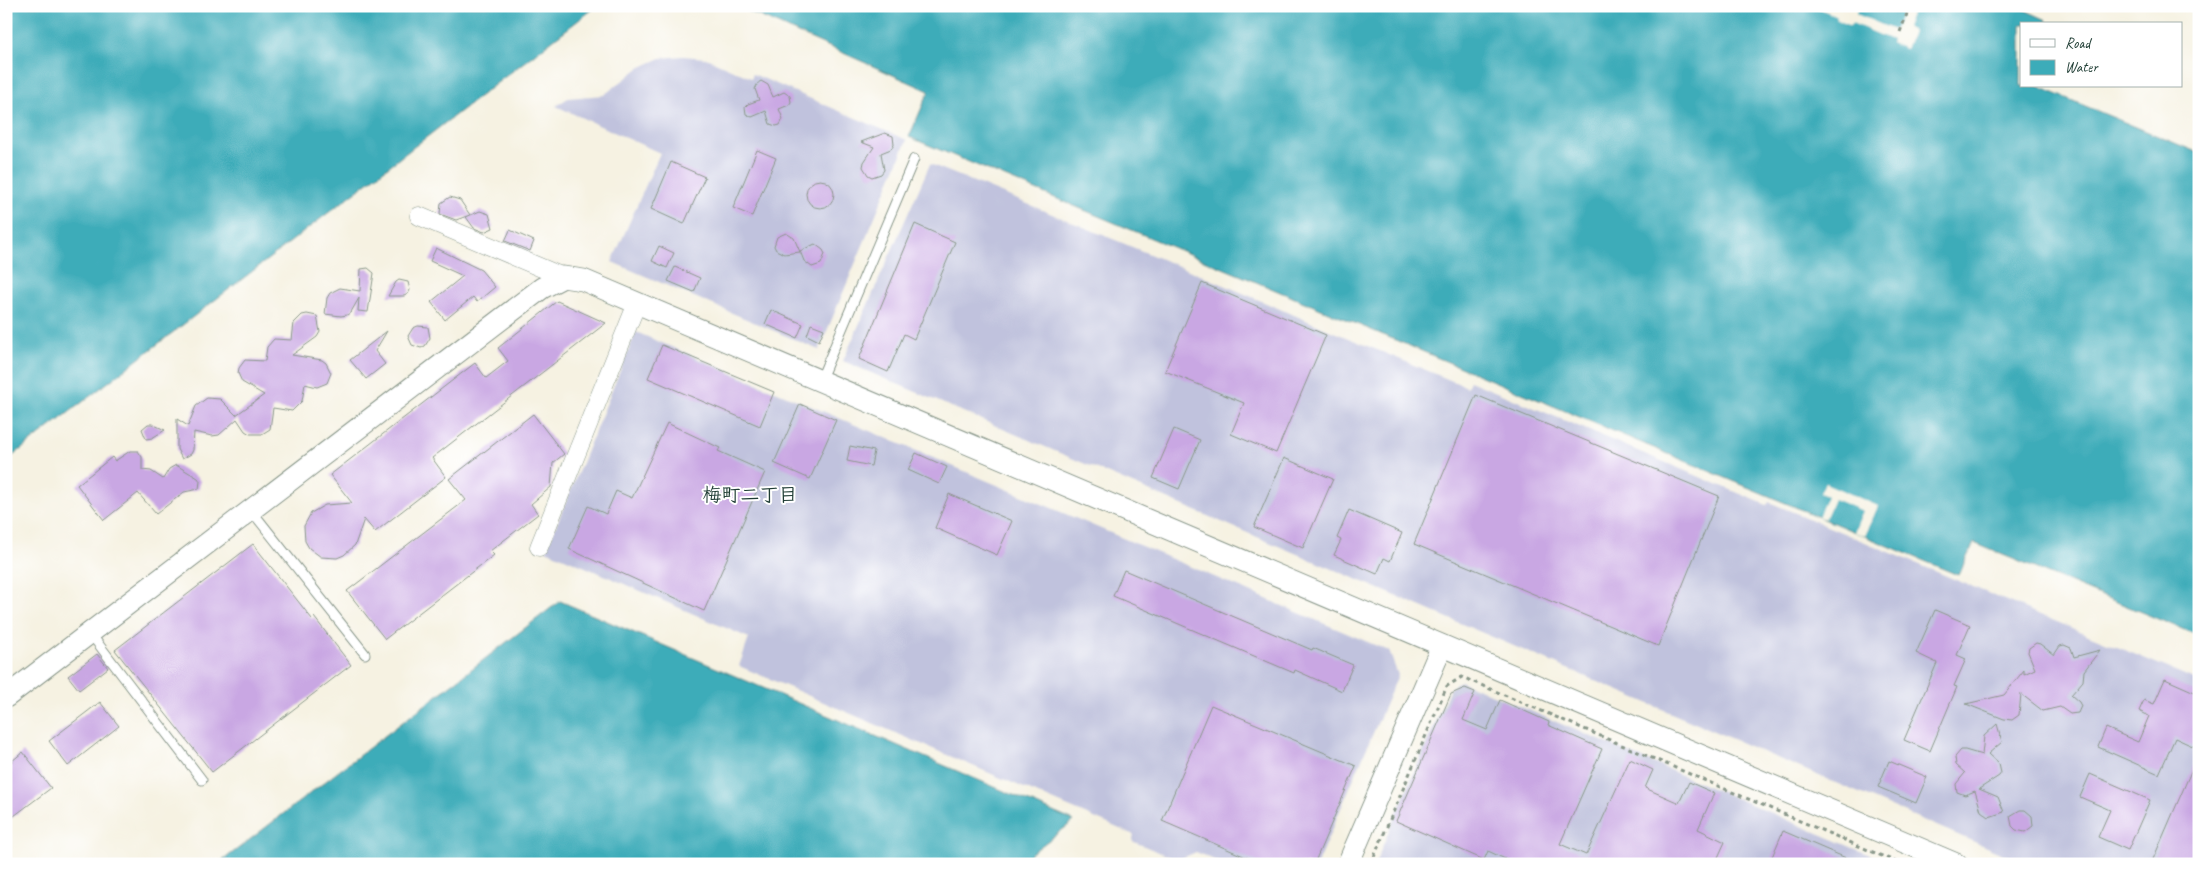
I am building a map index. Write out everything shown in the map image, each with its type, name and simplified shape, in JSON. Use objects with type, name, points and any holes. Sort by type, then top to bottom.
[{"type":"street","points":[[419,216],[563,277],[583,280],[1956,864]]},
{"type":"street","points":[[6,697],[542,288],[563,277]]},
{"type":"street","points":[[539,547],[637,303]]},
{"type":"street","points":[[1348,864],[1442,646]]},
{"type":"lane","points":[[820,381],[914,159]]},
{"type":"lane","points":[[251,509],[365,654]]},
{"type":"lane","points":[[90,633],[202,780]]},
{"type":"path","points":[[1900,32],[1910,6]]},
{"type":"path","points":[[1371,864],[1447,686],[1462,677],[1901,864]]},
{"type":"shaded area","points":[[683,56],[706,58],[751,78],[753,74],[907,140],[819,350],[612,262],[660,153],[556,106],[568,98],[604,95],[639,68],[661,58]]},
{"type":"shaded area","points":[[930,164],[1467,387],[1470,381],[1767,505],[1769,502],[2199,681],[2199,864],[2026,864],[843,361]]},
{"type":"shaded area","points":[[636,332],[1389,651],[1398,675],[1317,864],[1223,864],[1196,852],[1178,860],[1132,841],[1134,835],[739,666],[749,638],[546,550]]},
{"type":"shaded area","points":[[1460,681],[1891,864],[1375,864],[1450,688]]},
{"type":"water","points":[[6,6],[597,6],[6,461]]},
{"type":"water","points":[[737,6],[2016,6],[2047,20],[2046,22],[2020,22],[2020,88],[2042,88],[2199,153],[2199,636],[1974,543],[1958,575],[909,137],[929,91]]},
{"type":"water","points":[[560,601],[1074,821],[1017,864],[218,864]]},
{"type":"pier","points":[[1813,6],[1854,6],[1858,8],[1856,14],[1894,30],[1906,6],[1914,6],[1906,27],[1913,31],[1906,49],[1891,43],[1892,40],[1852,23],[1850,26],[1836,19],[1837,16]]},
{"type":"pier","points":[[1825,483],[1878,506],[1865,536],[1854,532],[1863,511],[1834,499],[1825,519],[1818,517],[1827,496],[1820,493]]},
{"type":"building","points":[[761,81],[768,85],[773,97],[784,92],[790,96],[791,102],[789,105],[779,109],[783,119],[780,125],[770,124],[766,111],[752,117],[746,114],[745,107],[759,100],[755,89]]},
{"type":"building","points":[[885,133],[893,136],[894,145],[891,149],[881,153],[884,170],[881,174],[872,177],[868,175],[863,167],[864,162],[874,147],[861,142]]},
{"type":"building","points":[[757,150],[776,158],[752,216],[733,208]]},
{"type":"building","points":[[671,162],[705,177],[684,224],[651,209]]},
{"type":"building","points":[[820,180],[830,184],[834,194],[830,204],[820,208],[810,204],[806,194],[810,184]]},
{"type":"building","points":[[450,197],[460,200],[470,215],[456,220],[440,214],[441,203]]},
{"type":"building","points":[[480,211],[489,214],[493,228],[484,232],[474,228],[466,217]]},
{"type":"building","points":[[915,224],[955,242],[914,339],[904,334],[888,372],[859,359]]},
{"type":"building","points":[[510,230],[534,241],[530,251],[505,241]]},
{"type":"building","points":[[786,233],[794,238],[800,252],[784,254],[776,250],[774,246],[777,237]]},
{"type":"building","points":[[815,244],[825,254],[821,264],[812,267],[804,261],[800,251]]},
{"type":"building","points":[[659,246],[674,253],[667,268],[652,261]]},
{"type":"building","points":[[436,248],[481,270],[495,287],[477,302],[473,297],[445,320],[431,302],[463,276],[430,261]]},
{"type":"building","points":[[675,267],[700,278],[694,292],[668,281]]},
{"type":"building","points":[[368,268],[374,273],[368,312],[358,311],[359,298],[351,312],[347,315],[325,314],[327,298],[330,293],[340,288],[360,291],[361,269]]},
{"type":"building","points":[[399,280],[408,282],[410,290],[408,294],[404,296],[388,296],[396,282]]},
{"type":"building","points":[[1202,283],[1326,335],[1276,453],[1231,434],[1244,403],[1165,371]]},
{"type":"building","points":[[557,301],[606,323],[432,458],[446,477],[375,532],[364,519],[355,545],[344,555],[337,558],[321,557],[309,548],[305,541],[304,526],[311,513],[325,505],[352,503],[330,475],[475,363],[486,378],[508,361],[498,348]]},
{"type":"building","points":[[771,310],[803,324],[797,338],[765,324]]},
{"type":"building","points":[[302,315],[317,316],[320,332],[317,337],[292,355],[322,360],[326,363],[331,373],[327,383],[317,387],[305,384],[302,401],[292,411],[273,408],[270,429],[262,434],[250,434],[245,431],[237,419],[219,435],[212,436],[194,432],[193,450],[191,454],[182,459],[177,449],[177,419],[188,426],[196,406],[207,398],[220,399],[236,415],[264,395],[242,382],[238,373],[239,368],[245,360],[265,361],[267,347],[274,339],[292,340],[294,323]]},
{"type":"building","points":[[811,324],[824,329],[819,341],[807,335]]},
{"type":"building","points":[[418,326],[428,327],[430,338],[425,346],[421,348],[412,345],[408,336],[413,328]]},
{"type":"building","points":[[387,331],[375,351],[385,364],[366,379],[350,360]]},
{"type":"building","points":[[662,345],[774,392],[760,426],[648,378]]},
{"type":"building","points":[[1476,395],[1719,496],[1658,646],[1414,544]]},
{"type":"building","points":[[800,404],[836,420],[810,479],[774,463]]},
{"type":"building","points":[[533,414],[564,454],[553,463],[551,487],[531,504],[538,514],[490,551],[494,555],[385,639],[347,591],[466,500],[449,479]]},
{"type":"building","points":[[667,423],[720,448],[718,451],[765,472],[704,611],[569,549],[588,506],[606,514],[616,491],[632,498]]},
{"type":"building","points":[[148,424],[165,430],[152,438],[146,439],[142,429]]},
{"type":"building","points":[[1174,429],[1200,440],[1179,489],[1153,478]]},
{"type":"building","points":[[850,446],[874,451],[871,466],[847,461]]},
{"type":"building","points":[[130,451],[138,451],[142,457],[142,470],[151,471],[163,479],[169,469],[176,465],[198,478],[200,481],[199,489],[184,492],[156,514],[138,493],[104,520],[77,485],[112,457],[115,461]]},
{"type":"building","points":[[916,453],[947,467],[939,484],[908,470]]},
{"type":"building","points":[[1284,458],[1333,479],[1303,548],[1254,527]]},
{"type":"building","points":[[949,494],[1012,521],[997,555],[935,528]]},
{"type":"building","points":[[1349,510],[1402,533],[1390,561],[1384,558],[1377,574],[1334,555],[1341,540],[1337,538]]},
{"type":"building","points":[[253,544],[351,665],[212,772],[115,650]]},
{"type":"building","points":[[1124,570],[1312,650],[1313,648],[1353,665],[1342,691],[1295,670],[1294,673],[1113,596]]},
{"type":"building","points":[[1935,610],[1970,625],[1957,655],[1966,659],[1954,686],[1957,687],[1930,751],[1904,740],[1937,663],[1916,653]]},
{"type":"building","points":[[2036,643],[2054,655],[2060,646],[2064,645],[2071,648],[2074,657],[2100,650],[2084,671],[2083,681],[2071,695],[2081,706],[2078,713],[2070,714],[2060,707],[2043,711],[2021,694],[2019,715],[2012,720],[2004,719],[1966,704],[2004,695],[2024,670],[2024,674],[2035,669],[2028,652],[2029,648]]},
{"type":"building","points":[[97,654],[108,668],[79,690],[68,676]]},
{"type":"building","points":[[2165,679],[2199,694],[2199,749],[2175,738],[2159,774],[2098,747],[2106,728],[2138,742],[2149,716],[2139,711],[2144,700],[2154,704]]},
{"type":"building","points":[[1465,688],[1475,692],[1463,720],[1487,730],[1500,700],[1549,722],[1548,725],[1602,749],[1560,844],[1586,855],[1630,759],[1653,770],[1645,788],[1679,803],[1689,782],[1714,793],[1698,829],[1725,842],[1715,864],[1516,864],[1488,851],[1484,860],[1396,821],[1451,694]]},
{"type":"building","points":[[100,702],[119,726],[68,766],[49,741]]},
{"type":"building","points":[[1211,705],[1356,766],[1314,864],[1262,864],[1162,821]]},
{"type":"building","points":[[1997,724],[2002,742],[1988,754],[1999,764],[2001,773],[1979,789],[1998,797],[2004,812],[1989,817],[1981,811],[1975,791],[1965,795],[1957,792],[1956,784],[1965,773],[1956,765],[1955,757],[1961,750],[1982,755],[1984,736]]},
{"type":"building","points":[[23,752],[51,788],[6,822],[6,766]]},
{"type":"building","points":[[2199,753],[2199,864],[2151,864]]},
{"type":"building","points":[[1889,761],[1927,777],[1916,803],[1878,787]]},
{"type":"building","points":[[2090,774],[2150,800],[2128,850],[2098,837],[2110,810],[2080,797]]},
{"type":"building","points":[[2020,810],[2025,810],[2032,816],[2033,826],[2025,832],[2016,830],[2012,826],[2010,816]]},
{"type":"building","points":[[1783,831],[1860,864],[1769,864]]},
{"type":"district","name":"梅町二丁目","points":[[750,494]]}]
